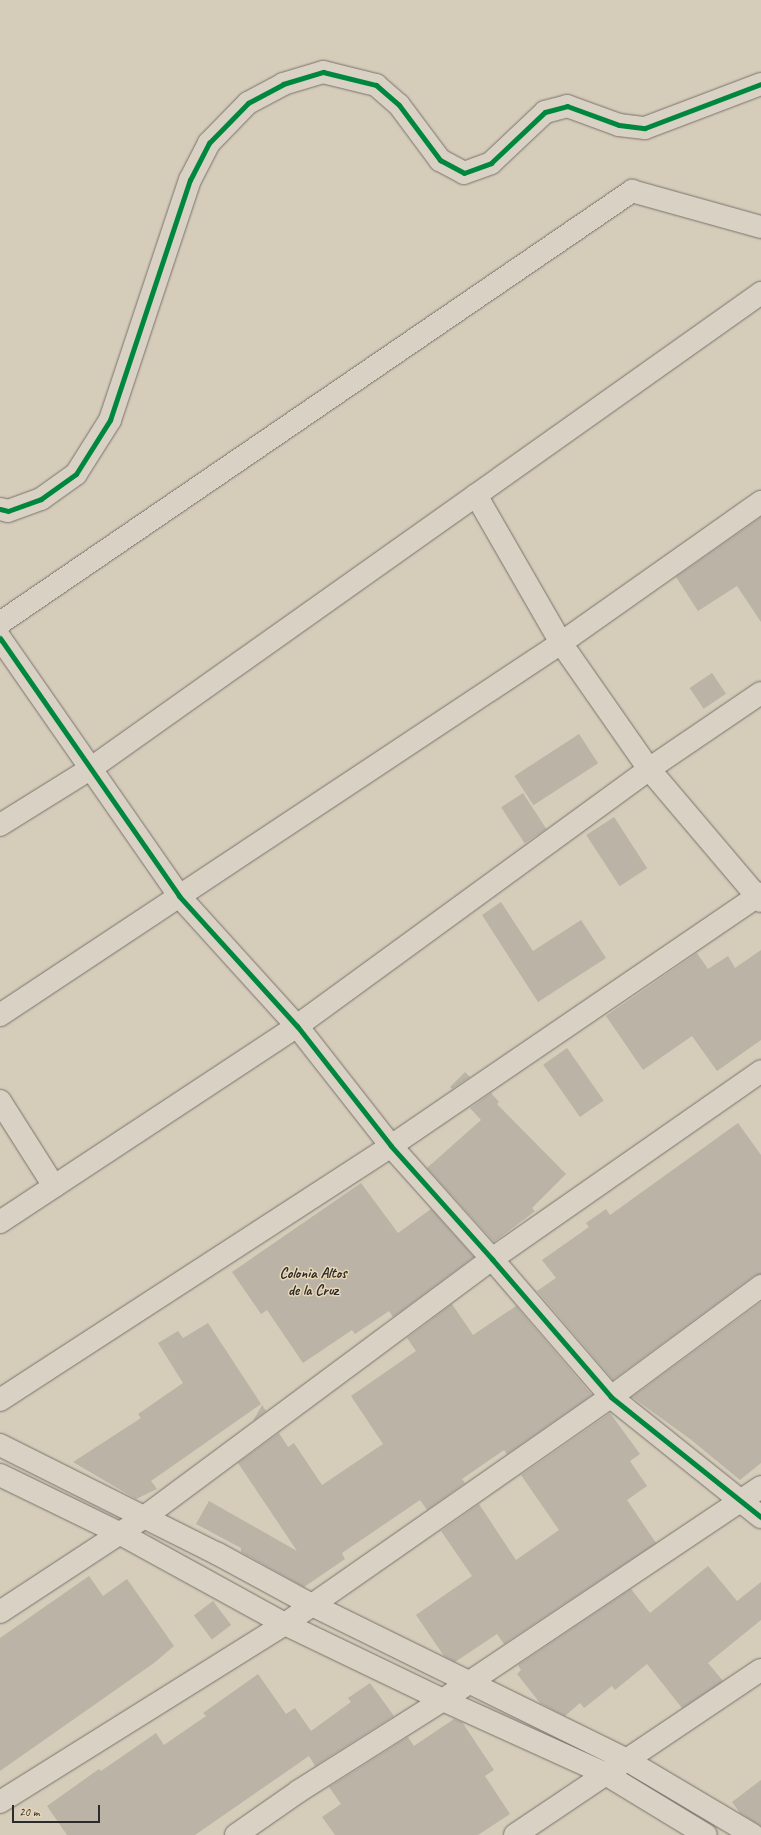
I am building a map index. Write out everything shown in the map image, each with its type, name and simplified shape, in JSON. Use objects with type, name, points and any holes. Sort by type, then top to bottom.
[{"type":"street","points":[[0,509],[8,511],[41,499],[76,474],[110,420],[190,180],[210,143],[248,103],[283,84],[323,72],[376,86],[398,105],[440,160],[464,173],[491,163],[545,112],[567,106],[619,125],[645,128],[761,84]]},
{"type":"street","points":[[0,623],[632,191],[761,227]]},
{"type":"street","points":[[0,825],[90,769],[761,293]]},
{"type":"street","points":[[0,1400],[391,1146],[759,897],[649,769],[561,643],[476,495]]},
{"type":"street","points":[[0,1015],[561,643],[761,502]]},
{"type":"street","points":[[0,638],[179,896],[296,1026],[391,1146],[492,1258],[611,1397],[740,1503],[761,1517]]},
{"type":"street","points":[[0,1222],[296,1026],[649,769],[761,693]]},
{"type":"street","points":[[0,1612],[121,1534],[492,1258],[761,1071]]},
{"type":"street","points":[[0,1101],[54,1186]]},
{"type":"street","points":[[0,1802],[285,1624],[611,1397],[761,1286]]},
{"type":"street","points":[[0,1445],[312,1605],[625,1759],[753,1835]]},
{"type":"street","points":[[0,1475],[121,1534],[285,1624],[443,1700],[604,1773],[706,1835]]},
{"type":"street","points":[[236,1835],[299,1791],[471,1682],[740,1503],[761,1487]]},
{"type":"street","points":[[516,1835],[604,1773],[761,1670]]},
{"type":"building","points":[[761,517],[761,622],[737,586],[698,611],[676,577]]},
{"type":"building","points":[[712,673],[726,694],[704,709],[690,688]]},
{"type":"building","points":[[579,734],[598,763],[533,805],[514,776]]},
{"type":"building","points":[[523,793],[546,829],[525,843],[501,807]]},
{"type":"building","points":[[614,817],[647,868],[620,886],[586,835]]},
{"type":"building","points":[[501,902],[533,951],[581,920],[606,958],[538,1002],[482,915]]},
{"type":"building","points":[[761,950],[761,1040],[717,1071],[692,1036],[643,1070],[606,1016],[697,953],[708,969],[728,956],[735,968]]},
{"type":"building","points":[[567,1048],[604,1100],[580,1117],[543,1065]]},
{"type":"building","points":[[465,1072],[470,1077],[452,1089],[450,1087]]},
{"type":"building","points":[[491,1093],[499,1102],[497,1104],[566,1174],[532,1208],[535,1211],[494,1242],[427,1168],[481,1120],[470,1108]]},
{"type":"building","points":[[738,1123],[761,1155],[761,1274],[754,1276],[613,1380],[537,1291],[556,1278],[542,1260],[589,1227],[586,1223],[606,1209],[610,1215]]},
{"type":"building","points":[[361,1183],[398,1233],[431,1209],[474,1257],[393,1317],[389,1311],[355,1334],[352,1330],[303,1363],[267,1310],[261,1314],[232,1272]]},
{"type":"building","points":[[761,1302],[761,1463],[740,1480],[690,1439],[632,1397]]},
{"type":"building","points":[[452,1304],[473,1335],[516,1306],[592,1395],[507,1454],[504,1450],[462,1479],[465,1483],[427,1510],[420,1500],[342,1553],[345,1559],[304,1587],[241,1552],[241,1548],[196,1524],[209,1501],[297,1551],[238,1463],[279,1433],[288,1447],[294,1443],[322,1485],[383,1444],[351,1396],[416,1351],[407,1338]]},
{"type":"building","points":[[208,1323],[261,1404],[151,1481],[157,1489],[136,1499],[73,1462],[141,1418],[138,1414],[183,1383],[158,1343],[178,1331],[183,1338]]},
{"type":"building","points":[[262,1405],[266,1411],[253,1421]]},
{"type":"building","points":[[610,1413],[640,1454],[630,1461],[647,1486],[627,1500],[656,1543],[504,1644],[497,1634],[455,1662],[444,1656],[416,1615],[472,1576],[441,1531],[479,1504],[516,1560],[559,1530],[521,1475]]},
{"type":"building","points":[[708,1566],[737,1601],[761,1582],[761,1620],[708,1663],[723,1681],[682,1708],[647,1664],[615,1690],[612,1686],[584,1708],[580,1703],[565,1716],[540,1703],[517,1674],[521,1670],[518,1665],[631,1589],[650,1613]]},
{"type":"building","points":[[89,1576],[103,1596],[127,1579],[174,1646],[154,1663],[0,1771],[0,1638]]},
{"type":"building","points":[[213,1601],[231,1625],[212,1639],[194,1615]]},
{"type":"building","points":[[258,1674],[286,1714],[295,1708],[311,1731],[351,1702],[348,1698],[370,1683],[394,1716],[315,1766],[309,1756],[195,1835],[67,1835],[47,1806],[99,1769],[101,1771],[156,1733],[164,1745],[206,1716],[203,1713]]},
{"type":"building","points":[[454,1719],[462,1722],[494,1770],[485,1776],[510,1814],[478,1835],[335,1835],[322,1817],[341,1804],[329,1787],[408,1737],[414,1746]]},
{"type":"building","points":[[761,1780],[761,1826],[740,1813],[732,1802]]},
{"type":"cycle path","points":[[0,509],[8,511],[41,499],[76,474],[110,420],[190,180],[209,143],[248,103],[283,84],[323,72],[376,85],[399,105],[440,160],[464,173],[491,163],[545,112],[567,106],[619,125],[645,128],[761,84]]},
{"type":"cycle path","points":[[0,638],[179,896],[297,1026],[391,1146],[492,1259],[611,1397],[761,1517]]},
{"type":"district","name":"Colonia Altos de la Cruz","points":[[313,1282]]}]
